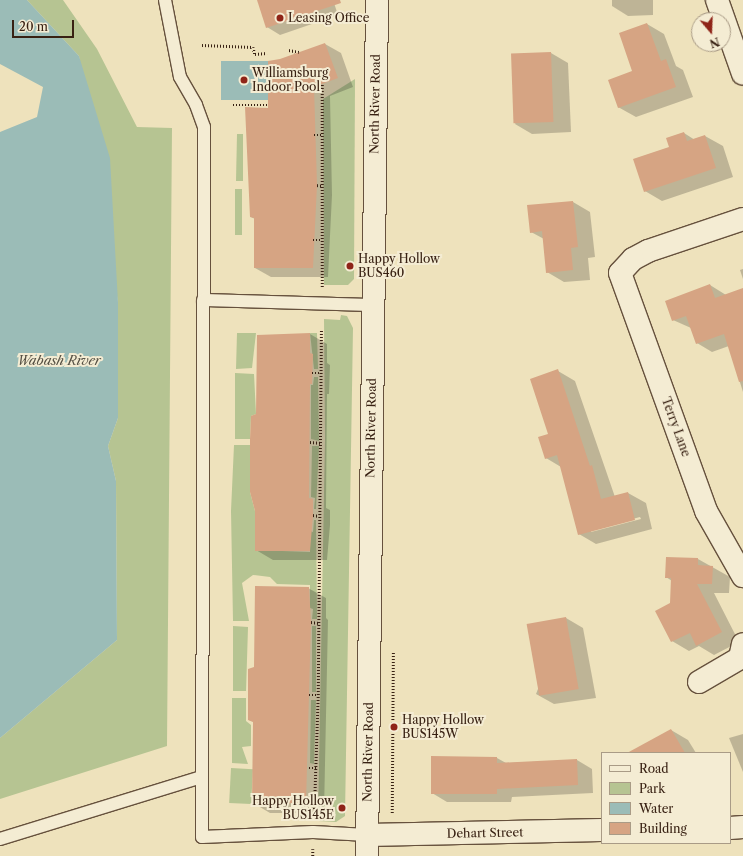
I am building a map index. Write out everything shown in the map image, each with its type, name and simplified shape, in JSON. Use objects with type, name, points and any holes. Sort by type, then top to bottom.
[{"type":"street","name":"North River Road","points":[[367,846],[372,305],[377,0]]},
{"type":"street","points":[[717,0],[743,74]]},
{"type":"street","name":"Terry Lane","points":[[743,219],[648,251],[633,259],[620,273],[706,511],[743,576]]},
{"type":"street","points":[[698,682],[740,658],[743,644]]},
{"type":"street","points":[[731,828],[743,827]]},
{"type":"street","name":"Dehart Street","points":[[367,846],[601,830]]},
{"type":"lane","points":[[165,0],[180,77],[196,105],[204,127],[202,837],[313,832],[367,846]]},
{"type":"lane","points":[[203,300],[372,305]]},
{"type":"lane","points":[[0,839],[202,777]]},
{"type":"path","points":[[202,45],[253,47],[255,54],[267,53]]},
{"type":"path","points":[[289,50],[299,52]]},
{"type":"path","points":[[322,84],[322,290]]},
{"type":"path","points":[[233,105],[269,105]]},
{"type":"path","points":[[314,135],[322,135]]},
{"type":"path","points":[[317,185],[322,186]]},
{"type":"path","points":[[313,240],[322,240]]},
{"type":"path","points":[[314,817],[318,695],[319,516],[322,443],[320,373],[321,329]]},
{"type":"path","points":[[312,373],[320,373]]},
{"type":"path","points":[[310,442],[322,443]]},
{"type":"path","points":[[313,515],[319,516]]},
{"type":"path","points":[[311,622],[319,623]]},
{"type":"path","points":[[309,695],[318,695]]},
{"type":"path","points":[[308,768],[316,768]]},
{"type":"path","points":[[313,848],[313,856]]},
{"type":"green space","points":[[27,0],[63,0],[97,49],[137,127],[172,128],[167,746],[0,799],[0,738],[117,640],[116,481],[108,446],[118,418],[118,302],[79,56]]},
{"type":"green space","points":[[355,79],[354,279],[348,285],[324,285],[323,99]]},
{"type":"green space","points":[[237,134],[243,134],[243,181],[236,181]]},
{"type":"green space","points":[[235,189],[242,189],[242,235],[235,235]]},
{"type":"green space","points":[[341,315],[347,316],[353,328],[345,816],[336,822],[318,821],[325,438],[324,319],[340,320]]},
{"type":"green space","points":[[237,333],[256,333],[252,368],[236,369]]},
{"type":"green space","points":[[310,333],[317,333],[318,369],[314,369]]},
{"type":"green space","points":[[235,373],[254,374],[256,414],[251,416],[250,439],[235,439]]},
{"type":"green space","points":[[314,377],[318,377],[319,441],[311,439],[311,385],[313,385]]},
{"type":"green space","points":[[234,445],[250,445],[250,492],[255,511],[255,550],[310,552],[310,531],[313,532],[314,520],[316,520],[317,619],[312,619],[313,609],[310,608],[310,585],[277,584],[270,577],[253,575],[242,583],[249,621],[233,621],[231,511]]},
{"type":"green space","points":[[312,446],[319,446],[316,509],[314,509],[315,498],[311,497]]},
{"type":"green space","points":[[233,626],[248,627],[246,691],[233,691]]},
{"type":"green space","points":[[312,626],[316,626],[316,692],[312,692]]},
{"type":"green space","points":[[232,698],[246,698],[246,721],[251,725],[251,746],[242,747],[248,764],[232,763]]},
{"type":"green space","points":[[311,700],[316,700],[314,764],[310,763]]},
{"type":"green space","points":[[231,768],[253,769],[251,804],[229,803]]},
{"type":"water","name":"Wabash River","points":[[0,0],[27,0],[79,56],[110,158],[118,302],[118,418],[108,446],[116,481],[117,640],[0,738],[0,132],[37,117],[43,87],[0,64]]},
{"type":"water","name":"Williamsburg Indoor Pool","points":[[221,61],[268,61],[268,100],[221,100]]},
{"type":"building","name":"Leasing Office","points":[[257,0],[340,0],[341,3],[266,28]]},
{"type":"building","points":[[647,23],[661,61],[666,59],[676,87],[618,108],[608,80],[632,71],[619,33]]},
{"type":"building","points":[[325,43],[338,78],[314,87],[317,185],[313,268],[254,268],[254,218],[250,217],[245,107],[268,108],[268,61],[280,59]]},
{"type":"building","points":[[551,52],[553,122],[513,123],[511,53]]},
{"type":"building","points":[[684,132],[687,141],[705,135],[716,168],[644,192],[633,159],[669,147],[666,138]]},
{"type":"building","points":[[573,201],[578,247],[571,248],[573,270],[546,273],[542,231],[530,233],[527,205]]},
{"type":"building","points":[[710,284],[715,298],[743,288],[743,381],[739,382],[724,334],[696,344],[686,316],[672,321],[665,301]]},
{"type":"building","points":[[310,333],[310,353],[313,354],[312,384],[310,384],[309,498],[313,499],[313,515],[310,551],[255,551],[255,511],[250,492],[250,439],[251,416],[256,414],[257,335]]},
{"type":"building","points":[[558,369],[590,466],[592,465],[601,499],[628,492],[635,520],[578,535],[557,455],[545,459],[538,437],[548,434],[530,379]]},
{"type":"building","points":[[666,557],[698,558],[698,565],[713,566],[712,584],[697,584],[722,632],[696,646],[690,633],[671,642],[655,611],[670,603],[671,578],[665,578]]},
{"type":"building","points":[[255,586],[309,587],[311,622],[306,803],[252,804],[253,722],[248,720],[248,669],[254,667]]},
{"type":"building","points":[[566,617],[579,689],[539,696],[527,624]]},
{"type":"building","points":[[671,729],[684,752],[629,752]]},
{"type":"building","points":[[431,756],[497,757],[497,763],[577,759],[578,785],[497,789],[497,794],[431,794]]},
{"type":"place","name":"Leasing Office","points":[[280,18]]},
{"type":"place","name":"Williamsburg Indoor Pool","points":[[244,80]]},
{"type":"place","name":"Happy Hollow BUS460","points":[[350,266]]},
{"type":"place","name":"Happy Hollow BUS145W","points":[[394,727]]},
{"type":"place","name":"Happy Hollow BUS145E","points":[[342,808]]}]
